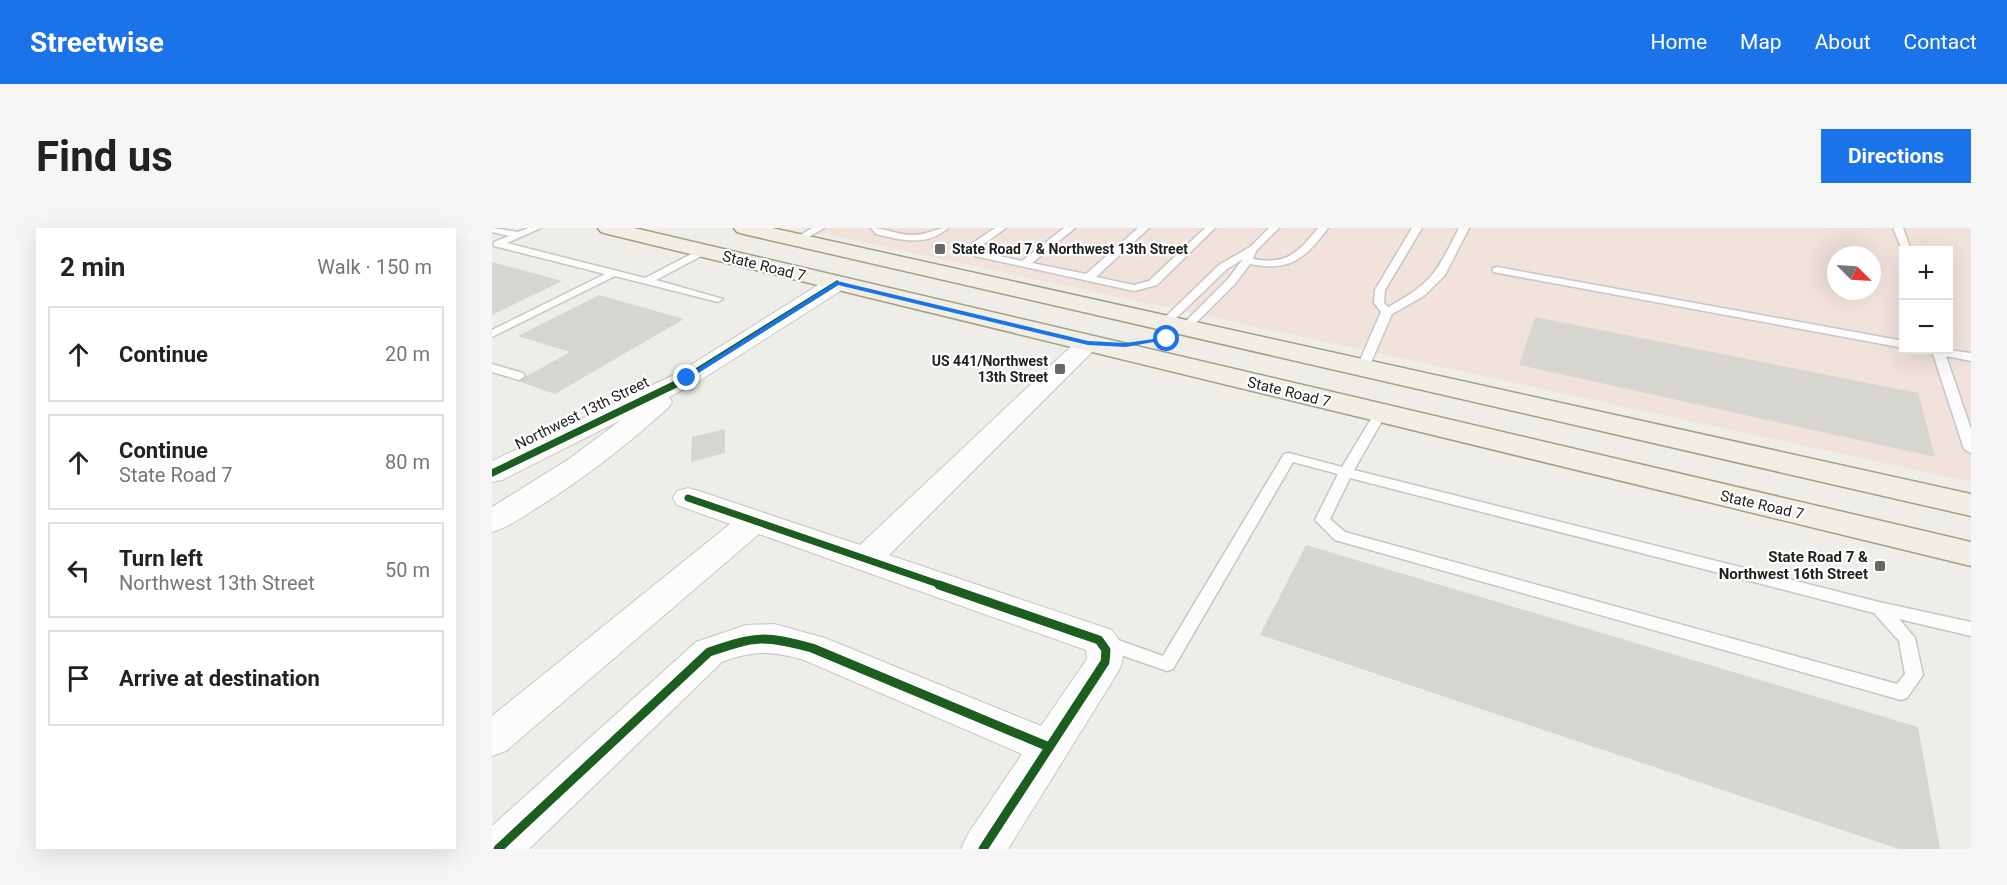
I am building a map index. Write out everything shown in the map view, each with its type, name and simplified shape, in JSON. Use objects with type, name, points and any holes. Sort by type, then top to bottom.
[{"type":"main road","name":"State Road 7","points":[[608,228],[1971,554]]},
{"type":"main road","points":[[744,228],[1971,506]]},
{"type":"main road","points":[[1088,343],[1126,345],[1150,343],[1167,339],[1175,326]]},
{"type":"main road","points":[[1363,367],[1360,382],[1366,399],[1380,414],[1398,405],[1421,400],[1499,399]]},
{"type":"street","name":"Northwest 13th Street","points":[[492,473],[687,378],[837,283]]},
{"type":"street","points":[[865,560],[1088,343]]},
{"type":"street","name":"Northwest 13th Street","points":[[492,521],[582,465],[613,442],[687,378]]},
{"type":"street","points":[[688,498],[1099,640],[1106,651],[1105,662],[983,849]]},
{"type":"street","points":[[492,739],[754,521]]},
{"type":"street","points":[[498,849],[709,652],[746,639],[774,638],[812,648],[1049,747]]},
{"type":"lane","points":[[495,245],[536,228]]},
{"type":"lane","points":[[797,240],[819,228]]},
{"type":"lane","points":[[876,228],[879,232],[915,240],[930,237],[943,228]]},
{"type":"lane","points":[[1001,228],[973,247],[978,254],[1134,288],[1153,284],[1210,228]]},
{"type":"lane","points":[[1024,264],[1070,228]]},
{"type":"lane","points":[[1088,278],[1144,228]]},
{"type":"lane","points":[[1175,326],[1223,267],[1253,249],[1272,228]]},
{"type":"lane","points":[[1248,261],[1266,265],[1285,263],[1301,256],[1323,228]]},
{"type":"lane","points":[[1387,312],[1379,303],[1380,290],[1417,228]]},
{"type":"lane","points":[[1363,367],[1387,312],[1420,294],[1441,273],[1464,228]]},
{"type":"lane","points":[[1898,228],[1905,246]]},
{"type":"lane","points":[[492,229],[518,236]]},
{"type":"lane","points":[[495,245],[718,299]]},
{"type":"lane","points":[[1175,326],[1248,261],[1253,249]]},
{"type":"lane","points":[[647,282],[704,251]]},
{"type":"lane","points":[[1497,270],[1899,344]]},
{"type":"lane","points":[[492,334],[614,273]]},
{"type":"lane","points":[[1953,353],[1971,357]]},
{"type":"lane","points":[[1937,354],[1971,449]]},
{"type":"lane","points":[[492,368],[519,376]]},
{"type":"lane","points":[[1380,414],[1346,472],[1322,520],[1340,536],[1901,693],[1914,675],[1907,638],[1879,608]]},
{"type":"lane","points":[[1099,640],[1167,664],[1289,457],[1879,608],[1971,629]]},
{"type":"shaded area","points":[[798,228],[1971,228],[1971,482]]},
{"type":"building","points":[[492,262],[562,281],[492,315]]},
{"type":"building","points":[[599,295],[684,319],[555,394],[518,381],[570,352],[518,336]]},
{"type":"building","points":[[1535,317],[1918,393],[1935,457],[1519,365]]},
{"type":"building","points":[[725,429],[725,453],[691,462],[692,437]]},
{"type":"building","points":[[1306,545],[1918,727],[1940,849],[1899,849],[1260,635]]},
{"type":"cycle path","points":[[492,473],[687,378],[837,283]]},
{"type":"cycle path","points":[[688,498],[1099,640],[1106,650],[1105,662],[983,849]]},
{"type":"cycle path","points":[[498,849],[709,652],[746,639],[774,638],[812,648],[1049,747]]},
{"type":"place","name":"State Road 7 & Northwest 13th Street","points":[[940,249]]},
{"type":"place","name":"US 441/Northwest 13th Street","points":[[1060,369]]},
{"type":"place","name":"State Road 7 & Northwest 16th Street","points":[[1880,566]]},
{"type":"route","points":[[687,378],[837,283],[1088,343],[1126,345],[1167,339]]}]
